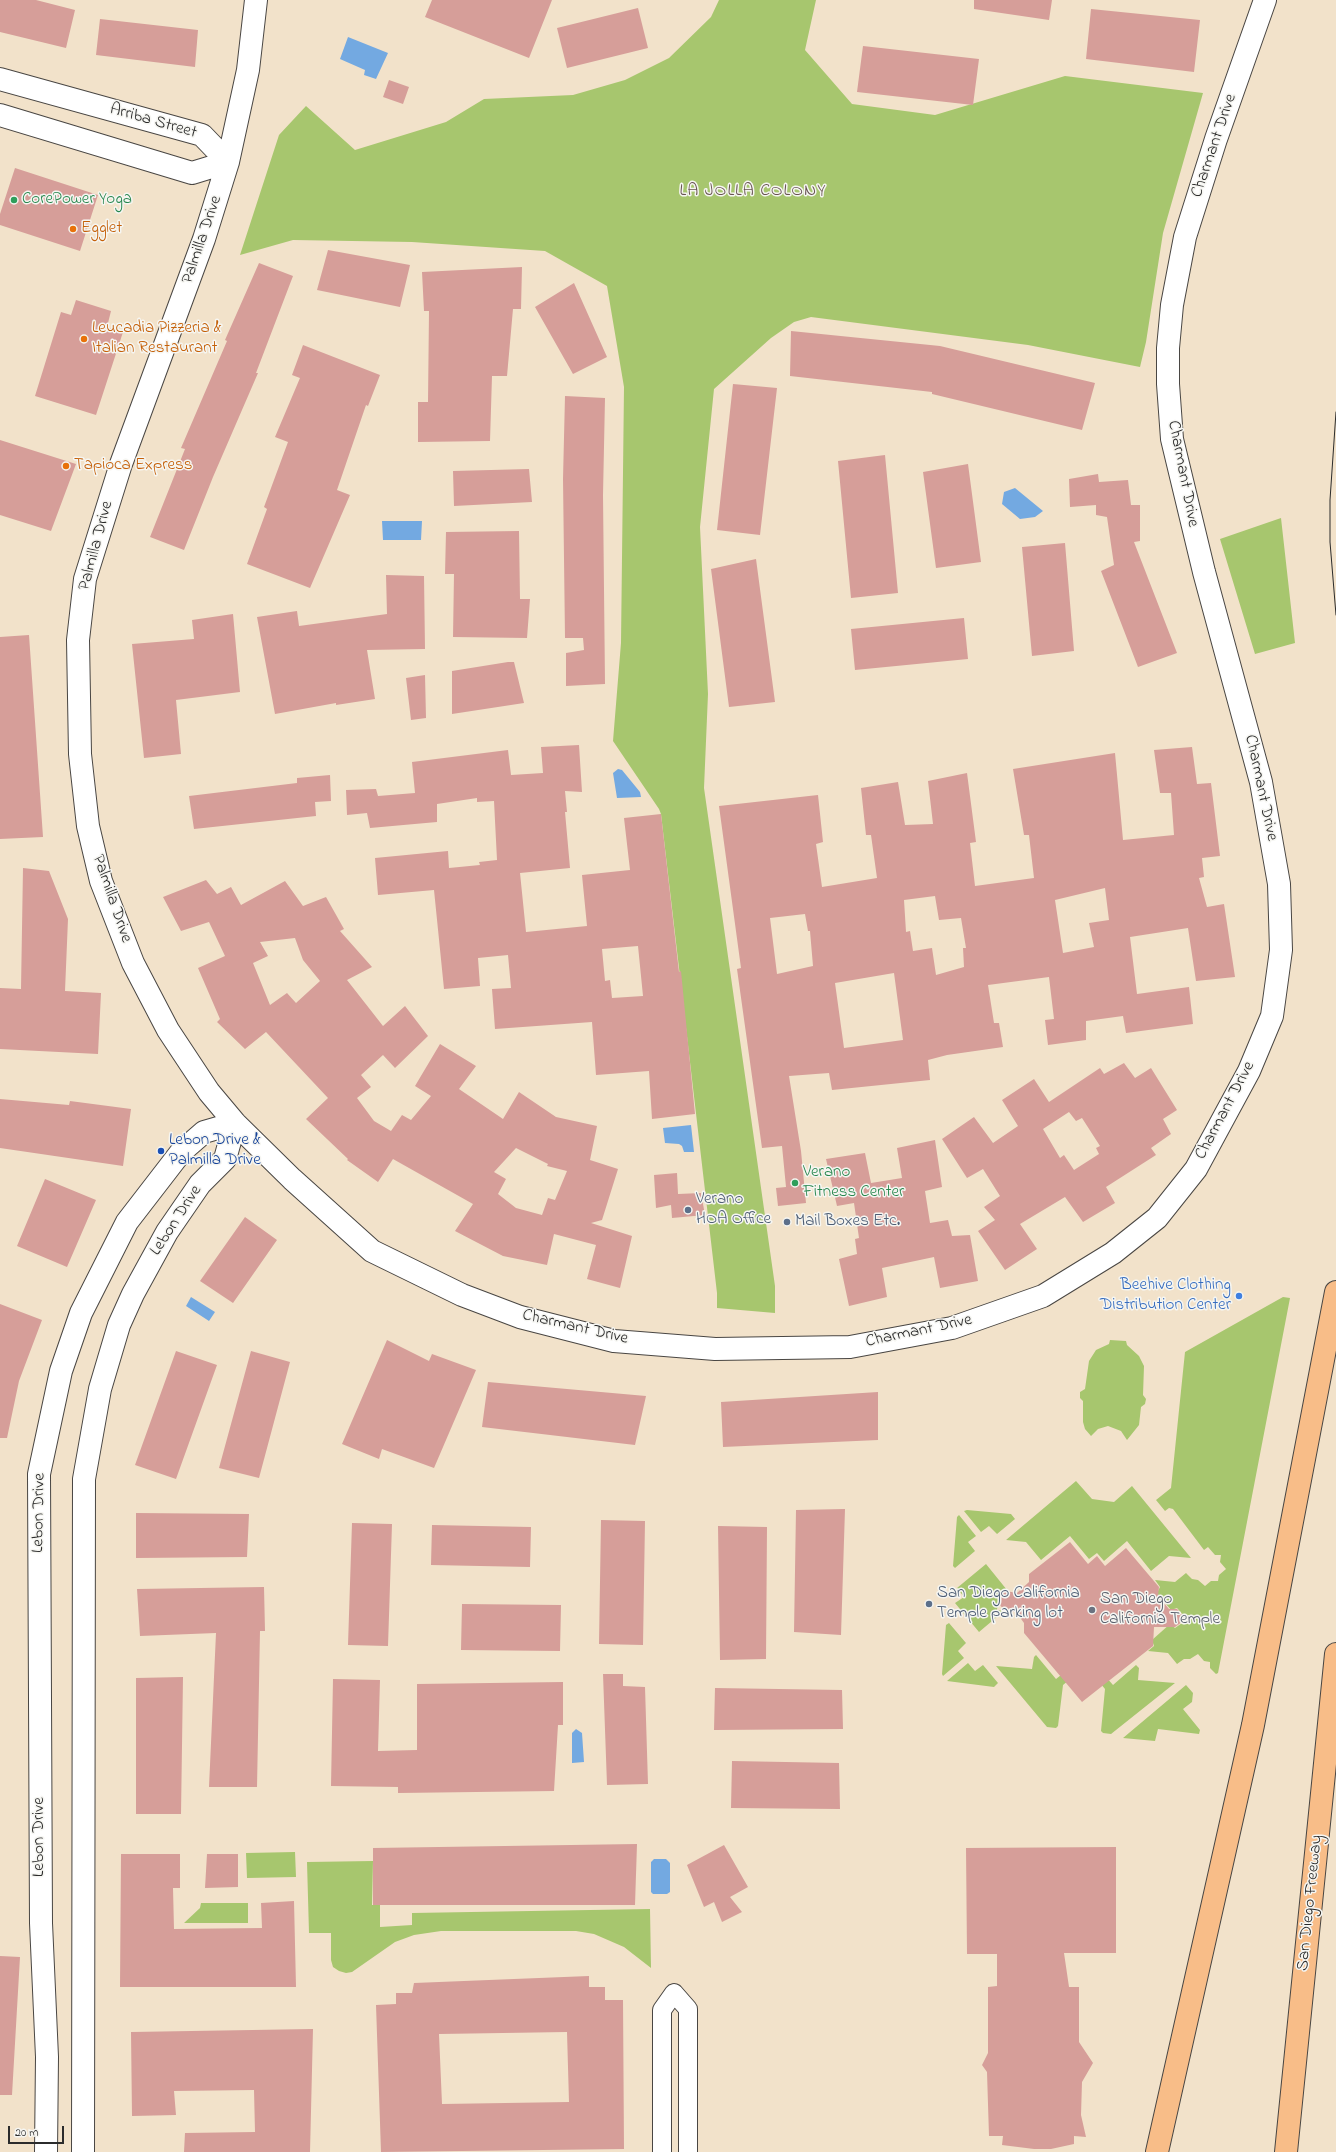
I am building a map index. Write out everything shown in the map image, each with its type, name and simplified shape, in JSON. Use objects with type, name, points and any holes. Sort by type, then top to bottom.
[{"type":"highway","points":[[1157,2152],[1253,1725],[1336,1292]]},
{"type":"highway","name":"San Diego Freeway","points":[[1286,2152],[1336,1654]]},
{"type":"street","name":"Palmilla Drive","points":[[236,1122],[209,1092],[168,1030],[133,962],[101,881],[88,826],[80,754],[78,640],[85,579],[104,517],[121,464],[204,239],[228,162],[248,70],[256,0]]},
{"type":"street","name":"Charmant Drive","points":[[236,1122],[292,1180],[372,1251],[462,1295],[520,1316],[614,1341],[715,1349],[850,1347],[952,1328],[1043,1296],[1113,1253],[1157,1218],[1196,1169],[1250,1071],[1272,1016],[1281,950],[1279,884],[1261,782],[1187,507],[1172,439],[1168,384],[1172,305],[1185,237],[1216,139],[1265,0]]},
{"type":"street","name":"Arriba Street","points":[[0,79],[202,135],[228,162]]},
{"type":"street","points":[[0,115],[192,173],[228,162]]},
{"type":"street","name":"Lebon Drive","points":[[46,2152],[47,2057],[41,1924],[39,1474],[61,1371],[81,1313],[127,1222],[181,1152],[204,1132],[236,1122]]},
{"type":"street","name":"Lebon Drive","points":[[83,2152],[84,1479],[100,1388],[119,1325],[133,1294],[167,1232],[200,1184],[225,1159],[236,1122]]},
{"type":"street","points":[[662,2152],[662,2010],[674,1993],[688,2009],[688,2152]]},
{"type":"green space","points":[[719,0],[816,0],[805,50],[852,104],[935,115],[1065,76],[1203,93],[1163,233],[1146,342],[1140,367],[1028,345],[811,317],[794,322],[771,338],[714,389],[700,527],[708,694],[704,788],[775,1286],[775,1313],[717,1308],[717,1293],[661,814],[613,741],[621,643],[624,387],[607,286],[545,251],[412,242],[293,240],[240,255],[279,135],[306,106],[355,150],[446,122],[484,99],[573,95],[625,80],[669,58],[711,17]]},
{"type":"green space","points":[[1281,518],[1295,643],[1255,654],[1220,539]]},
{"type":"green space","points":[[1283,1297],[1290,1298],[1218,1673],[1216,1674],[1210,1668],[1210,1662],[1204,1661],[1198,1654],[1190,1659],[1184,1659],[1177,1664],[1168,1653],[1148,1651],[1154,1646],[1152,1640],[1170,1624],[1175,1628],[1185,1621],[1185,1617],[1177,1608],[1171,1610],[1157,1593],[1160,1587],[1155,1580],[1175,1582],[1186,1573],[1192,1579],[1198,1580],[1205,1586],[1211,1581],[1218,1581],[1219,1575],[1226,1569],[1220,1562],[1221,1555],[1215,1555],[1208,1547],[1204,1550],[1173,1509],[1169,1508],[1165,1511],[1156,1500],[1171,1488],[1185,1352]]},
{"type":"green space","points":[[1110,1340],[1126,1341],[1127,1345],[1139,1356],[1144,1366],[1143,1395],[1146,1399],[1145,1404],[1141,1407],[1139,1425],[1127,1440],[1121,1431],[1108,1426],[1098,1429],[1091,1436],[1085,1429],[1083,1422],[1083,1401],[1080,1398],[1080,1392],[1085,1389],[1089,1361],[1096,1350],[1109,1344]]},
{"type":"green space","points":[[1076,1481],[1092,1499],[1114,1502],[1132,1486],[1191,1558],[1169,1556],[1151,1571],[1127,1541],[1104,1561],[1097,1553],[1089,1559],[1070,1536],[1041,1560],[1026,1542],[1006,1540]]},
{"type":"green space","points":[[964,1511],[1011,1514],[1015,1519],[997,1534],[989,1526],[981,1532]]},
{"type":"green space","points":[[959,1515],[976,1536],[968,1542],[975,1551],[955,1568],[953,1566],[957,1517]]},
{"type":"green space","points":[[986,1564],[1007,1590],[999,1591],[997,1610],[1004,1611],[979,1632],[955,1603],[964,1597],[957,1588]]},
{"type":"green space","points":[[949,1623],[966,1643],[958,1651],[964,1658],[943,1676],[946,1625]]},
{"type":"green space","points":[[1036,1655],[1056,1679],[1080,1660],[1085,1667],[1063,1685],[1058,1726],[1056,1728],[1047,1727],[996,1666],[1032,1669],[1034,1657]]},
{"type":"green space","points":[[1093,1662],[1113,1685],[1136,1665],[1139,1668],[1138,1680],[1175,1683],[1111,1734],[1103,1733],[1101,1731],[1105,1689],[1087,1667]]},
{"type":"green space","points":[[968,1663],[975,1671],[983,1665],[998,1683],[994,1687],[947,1681]]},
{"type":"green space","points":[[1186,1685],[1193,1693],[1192,1702],[1183,1709],[1200,1730],[1199,1734],[1158,1729],[1155,1741],[1123,1738]]},
{"type":"green space","points":[[295,1852],[296,1877],[247,1878],[246,1853]]},
{"type":"green space","points":[[373,1861],[372,1905],[380,1905],[380,1927],[412,1925],[412,1913],[650,1909],[651,1968],[624,1947],[594,1934],[576,1931],[441,1931],[414,1935],[395,1942],[352,1972],[346,1973],[339,1971],[333,1967],[331,1960],[331,1933],[309,1933],[307,1862]]},
{"type":"green space","points":[[201,1903],[248,1903],[248,1923],[184,1923],[200,1908]]},
{"type":"water","points":[[348,37],[388,53],[376,79],[364,75],[365,70],[340,59]]},
{"type":"water","points":[[1015,488],[1043,511],[1035,517],[1020,519],[1002,504],[1004,492]]},
{"type":"water","points":[[382,521],[422,521],[421,540],[383,540]]},
{"type":"water","points":[[618,769],[622,770],[640,792],[641,797],[617,798],[613,773]]},
{"type":"water","points":[[691,1125],[694,1152],[684,1152],[682,1146],[679,1144],[665,1143],[663,1128]]},
{"type":"water","points":[[191,1297],[215,1312],[209,1321],[186,1306]]},
{"type":"water","points":[[576,1729],[582,1733],[584,1762],[572,1763],[572,1733]]},
{"type":"water","points":[[654,1859],[666,1859],[670,1863],[670,1892],[667,1894],[653,1894],[651,1892],[651,1862]]},
{"type":"building","points":[[0,0],[36,0],[75,10],[66,48],[0,32]]},
{"type":"building","points":[[432,0],[552,0],[529,58],[425,17]]},
{"type":"building","points":[[974,0],[1052,0],[1049,20],[974,9]]},
{"type":"building","points":[[638,8],[648,48],[567,68],[557,28]]},
{"type":"building","points":[[1091,9],[1200,20],[1194,72],[1086,59]]},
{"type":"building","points":[[100,19],[198,30],[195,67],[96,55]]},
{"type":"building","points":[[863,46],[979,59],[973,105],[857,92]]},
{"type":"building","points":[[389,80],[409,87],[403,104],[383,97]]},
{"type":"building","points":[[15,168],[98,195],[80,251],[0,225],[0,214]]},
{"type":"building","points":[[328,250],[410,265],[400,307],[317,290]]},
{"type":"building","points":[[259,263],[293,276],[256,373],[258,373],[213,477],[184,550],[150,537],[185,449],[181,448],[227,341],[225,340]]},
{"type":"building","points":[[522,267],[521,309],[513,309],[507,376],[492,376],[490,441],[418,442],[418,402],[428,402],[429,311],[424,311],[422,272]]},
{"type":"building","points":[[574,283],[607,357],[573,374],[535,307]]},
{"type":"building","points":[[76,300],[111,311],[107,327],[123,332],[96,415],[35,396],[61,312],[71,315]]},
{"type":"building","points":[[791,331],[940,346],[1095,383],[1082,430],[932,394],[932,392],[790,376]]},
{"type":"building","points":[[303,345],[380,375],[368,406],[366,405],[337,490],[350,495],[310,588],[247,564],[267,509],[264,507],[288,442],[275,437],[300,378],[292,375]]},
{"type":"building","points":[[733,384],[777,388],[760,535],[717,530]]},
{"type":"building","points":[[565,396],[605,398],[603,495],[605,684],[566,686],[566,653],[584,650],[583,638],[565,638],[563,479]]},
{"type":"building","points":[[0,440],[76,464],[51,531],[0,515]]},
{"type":"building","points":[[885,455],[898,593],[851,598],[838,461]]},
{"type":"building","points":[[968,464],[981,562],[936,568],[923,472]]},
{"type":"building","points":[[529,469],[532,502],[454,506],[453,471]]},
{"type":"building","points":[[1098,474],[1099,482],[1128,480],[1131,505],[1140,505],[1140,541],[1134,542],[1177,653],[1138,667],[1101,571],[1114,565],[1107,517],[1096,515],[1096,505],[1070,507],[1069,479]]},
{"type":"building","points":[[519,531],[520,599],[530,599],[527,638],[453,637],[454,574],[445,574],[446,532]]},
{"type":"building","points":[[1065,543],[1074,651],[1032,656],[1022,547]]},
{"type":"building","points":[[756,559],[775,702],[729,707],[711,569]]},
{"type":"building","points":[[386,575],[424,576],[425,649],[367,650],[375,699],[336,705],[336,703],[275,714],[257,617],[297,611],[299,626],[387,614]]},
{"type":"building","points":[[233,614],[240,692],[176,700],[181,754],[144,758],[132,644],[194,639],[192,620]]},
{"type":"building","points":[[964,618],[968,659],[855,670],[851,629]]},
{"type":"building","points":[[29,635],[43,837],[0,839],[0,637]]},
{"type":"building","points":[[514,662],[524,703],[452,714],[452,671]]},
{"type":"building","points":[[425,675],[426,718],[411,720],[406,678]]},
{"type":"building","points":[[579,745],[582,792],[565,791],[567,812],[565,812],[570,868],[520,873],[526,932],[587,926],[582,875],[630,870],[624,818],[661,814],[679,972],[681,971],[695,1114],[652,1119],[649,1071],[596,1075],[592,1022],[495,1029],[492,989],[511,988],[508,955],[478,958],[480,986],[444,989],[434,890],[378,895],[375,858],[448,851],[449,868],[480,865],[479,862],[497,860],[494,801],[477,802],[477,798],[437,804],[437,822],[370,828],[367,813],[347,815],[346,790],[376,789],[378,796],[415,793],[412,762],[508,750],[511,775],[543,773],[541,747]],"holes":[[[638,946],[643,996],[612,998],[610,980],[605,981],[602,949]]]},
{"type":"building","points":[[1192,747],[1197,784],[1211,783],[1220,856],[1202,858],[1204,877],[1199,878],[1207,907],[1224,904],[1235,977],[1196,981],[1188,928],[1130,937],[1137,994],[1189,987],[1193,1024],[1126,1033],[1123,1016],[1086,1021],[1086,1040],[1048,1045],[1045,1020],[1054,1019],[1049,977],[988,985],[994,1023],[999,1023],[1003,1047],[947,1055],[928,1060],[930,1080],[832,1090],[829,1073],[789,1076],[801,1151],[806,1203],[778,1206],[776,1188],[786,1187],[782,1146],[762,1148],[737,969],[741,968],[719,806],[818,795],[823,842],[816,844],[822,887],[877,878],[871,835],[866,835],[861,788],[898,782],[905,825],[933,824],[928,781],[967,773],[976,842],[970,843],[975,886],[1034,878],[1029,835],[1024,835],[1013,769],[1115,753],[1123,840],[1174,835],[1171,793],[1160,793],[1154,750]],"holes":[[[1105,888],[1109,920],[1089,923],[1094,947],[1063,953],[1055,900]],[[935,896],[939,920],[961,918],[966,948],[963,948],[964,967],[936,975],[932,948],[913,951],[910,931],[906,932],[904,900]],[[805,914],[808,931],[810,931],[813,966],[777,974],[770,918]],[[894,973],[903,1040],[844,1048],[835,983]]]},
{"type":"building","points":[[330,775],[331,801],[315,802],[316,816],[194,829],[189,796],[297,783],[297,778]]},
{"type":"building","points":[[23,868],[49,871],[68,919],[65,991],[101,993],[98,1054],[0,1049],[0,988],[21,989]]},
{"type":"building","points":[[206,880],[217,894],[231,887],[241,905],[285,881],[303,906],[326,897],[344,929],[340,931],[372,967],[347,980],[383,1026],[405,1006],[428,1036],[395,1068],[383,1055],[361,1075],[371,1087],[357,1098],[374,1121],[391,1131],[402,1115],[411,1120],[431,1096],[415,1086],[440,1044],[476,1066],[459,1089],[503,1119],[519,1092],[556,1117],[597,1126],[590,1160],[618,1169],[602,1220],[591,1223],[632,1236],[620,1288],[587,1279],[596,1245],[554,1234],[547,1265],[503,1256],[455,1231],[473,1204],[393,1159],[378,1182],[347,1160],[348,1159],[306,1119],[328,1098],[266,1032],[245,1049],[217,1022],[220,1019],[198,968],[225,956],[209,922],[181,931],[163,897]],"holes":[[[295,938],[303,960],[320,981],[296,1003],[287,993],[270,1005],[253,963],[268,956],[260,942]],[[516,1148],[548,1164],[547,1166],[567,1171],[555,1200],[548,1198],[542,1215],[516,1208],[498,1194],[506,1179],[494,1172]]]},
{"type":"building","points":[[1124,1063],[1135,1078],[1151,1068],[1177,1110],[1163,1119],[1171,1134],[1151,1148],[1156,1155],[1106,1187],[1115,1203],[1083,1222],[1065,1197],[1020,1224],[1037,1249],[1005,1270],[978,1231],[995,1220],[984,1207],[1000,1196],[983,1169],[967,1178],[942,1139],[974,1117],[993,1143],[1018,1126],[1002,1100],[1034,1079],[1049,1102],[1100,1068],[1104,1074]],"holes":[[[1069,1112],[1076,1121],[1082,1118],[1100,1146],[1096,1148],[1099,1154],[1074,1170],[1064,1155],[1060,1158],[1043,1129]]]},
{"type":"building","points":[[0,1099],[69,1105],[70,1101],[131,1109],[123,1166],[0,1148]]},
{"type":"building","points":[[935,1140],[942,1187],[925,1191],[930,1223],[948,1220],[952,1236],[970,1235],[978,1281],[940,1288],[934,1257],[882,1268],[887,1297],[849,1306],[839,1259],[857,1254],[855,1239],[859,1238],[854,1203],[837,1206],[826,1159],[865,1153],[871,1183],[902,1178],[897,1148]]},
{"type":"building","points":[[677,1173],[678,1194],[701,1193],[705,1215],[672,1218],[671,1205],[656,1208],[654,1175]]},
{"type":"building","points":[[45,1179],[96,1200],[67,1267],[17,1246]]},
{"type":"building","points":[[245,1217],[277,1240],[233,1303],[200,1281]]},
{"type":"building","points":[[0,1304],[42,1320],[19,1381],[7,1438],[0,1438]]},
{"type":"building","points":[[387,1340],[429,1361],[432,1354],[476,1370],[434,1468],[382,1449],[379,1459],[342,1444]]},
{"type":"building","points":[[176,1351],[217,1365],[176,1479],[135,1465]]},
{"type":"building","points":[[251,1351],[290,1362],[259,1478],[219,1468]]},
{"type":"building","points":[[488,1382],[646,1396],[635,1445],[482,1427]]},
{"type":"building","points":[[878,1392],[878,1440],[723,1447],[721,1402]]},
{"type":"building","points":[[845,1509],[841,1635],[794,1632],[796,1510]]},
{"type":"building","points":[[136,1513],[249,1514],[247,1557],[136,1558]]},
{"type":"building","points":[[601,1520],[645,1521],[643,1645],[599,1644]]},
{"type":"building","points":[[352,1523],[392,1524],[388,1646],[348,1645]]},
{"type":"building","points":[[432,1525],[531,1527],[530,1567],[431,1565]]},
{"type":"building","points":[[718,1526],[767,1527],[766,1659],[720,1660]]},
{"type":"building","name":"San Diego California Temple","points":[[1070,1542],[1088,1564],[1097,1556],[1105,1566],[1126,1548],[1159,1587],[1158,1596],[1169,1609],[1177,1609],[1186,1619],[1175,1627],[1154,1627],[1153,1646],[1082,1702],[1024,1633],[1024,1623],[1016,1612],[1005,1611],[999,1604],[999,1596],[1006,1591],[1017,1593],[1029,1582],[1029,1574]]},
{"type":"building","points":[[264,1587],[265,1631],[260,1631],[257,1787],[209,1787],[216,1633],[140,1636],[137,1589]]},
{"type":"building","points":[[462,1604],[561,1605],[560,1651],[461,1650]]},
{"type":"building","points":[[603,1674],[623,1674],[623,1686],[645,1687],[648,1784],[607,1785]]},
{"type":"building","points":[[183,1677],[181,1814],[136,1814],[136,1678]]},
{"type":"building","points":[[333,1679],[380,1680],[378,1751],[417,1750],[417,1684],[563,1682],[563,1725],[558,1725],[554,1791],[398,1793],[398,1787],[331,1786]]},
{"type":"building","points":[[715,1688],[842,1690],[843,1729],[714,1730]]},
{"type":"building","points":[[732,1761],[839,1763],[840,1809],[731,1808]]},
{"type":"building","points":[[637,1844],[635,1905],[373,1905],[373,1848]]},
{"type":"building","points":[[724,1845],[748,1887],[730,1897],[742,1912],[722,1922],[714,1902],[704,1907],[687,1865]]},
{"type":"building","points":[[1116,1847],[1116,1953],[1064,1953],[1069,1987],[1079,1987],[1079,2042],[1093,2063],[1082,2082],[1081,2115],[1086,2137],[1074,2136],[1074,2144],[1051,2149],[1034,2149],[1002,2145],[1003,2136],[989,2136],[987,2072],[982,2065],[988,2053],[988,1987],[997,1986],[997,1954],[967,1954],[966,1848]]},
{"type":"building","points":[[121,1854],[180,1854],[180,1888],[173,1888],[174,1929],[262,1928],[261,1903],[294,1901],[296,1987],[120,1987]]},
{"type":"building","points":[[207,1854],[238,1854],[238,1887],[205,1888]]},
{"type":"building","points":[[0,1956],[20,1957],[12,2095],[0,2095]]},
{"type":"building","points":[[589,1976],[589,1987],[605,1987],[605,2000],[623,2000],[624,2149],[381,2152],[376,2005],[396,2004],[396,1993],[412,1993],[414,1983]],"holes":[[[567,2032],[569,2102],[442,2104],[439,2034]]]},
{"type":"building","points":[[313,2029],[310,2152],[184,2152],[185,2133],[255,2132],[254,2090],[174,2091],[176,2115],[132,2116],[131,2032]]},
{"type":"tram line","points":[[1336,412],[1330,500],[1330,542],[1336,615]]},
{"type":"place","name":"CorePower Yoga","points":[[14,200]]},
{"type":"place","name":"Egglet","points":[[73,229]]},
{"type":"place","name":"Leucadia Pizzeria & Italian Restaurant","points":[[84,339]]},
{"type":"place","name":"Tapioca Express","points":[[66,466]]},
{"type":"place","name":"Lebon Drive & Palmilla Drive","points":[[161,1151]]},
{"type":"place","name":"Verano Fitness Center","points":[[795,1183]]},
{"type":"place","name":"Verano HOA Office","points":[[688,1210]]},
{"type":"place","name":"Mail Boxes Etc.","points":[[787,1222]]},
{"type":"place","name":"Beehive Clothing Distribution Center","points":[[1239,1296]]},
{"type":"place","name":"San Diego California Temple parking lot","points":[[929,1604]]},
{"type":"place","name":"San Diego California Temple","points":[[1092,1610]]},
{"type":"district","name":"LA JOLLA COLONY","points":[[753,192]]}]
